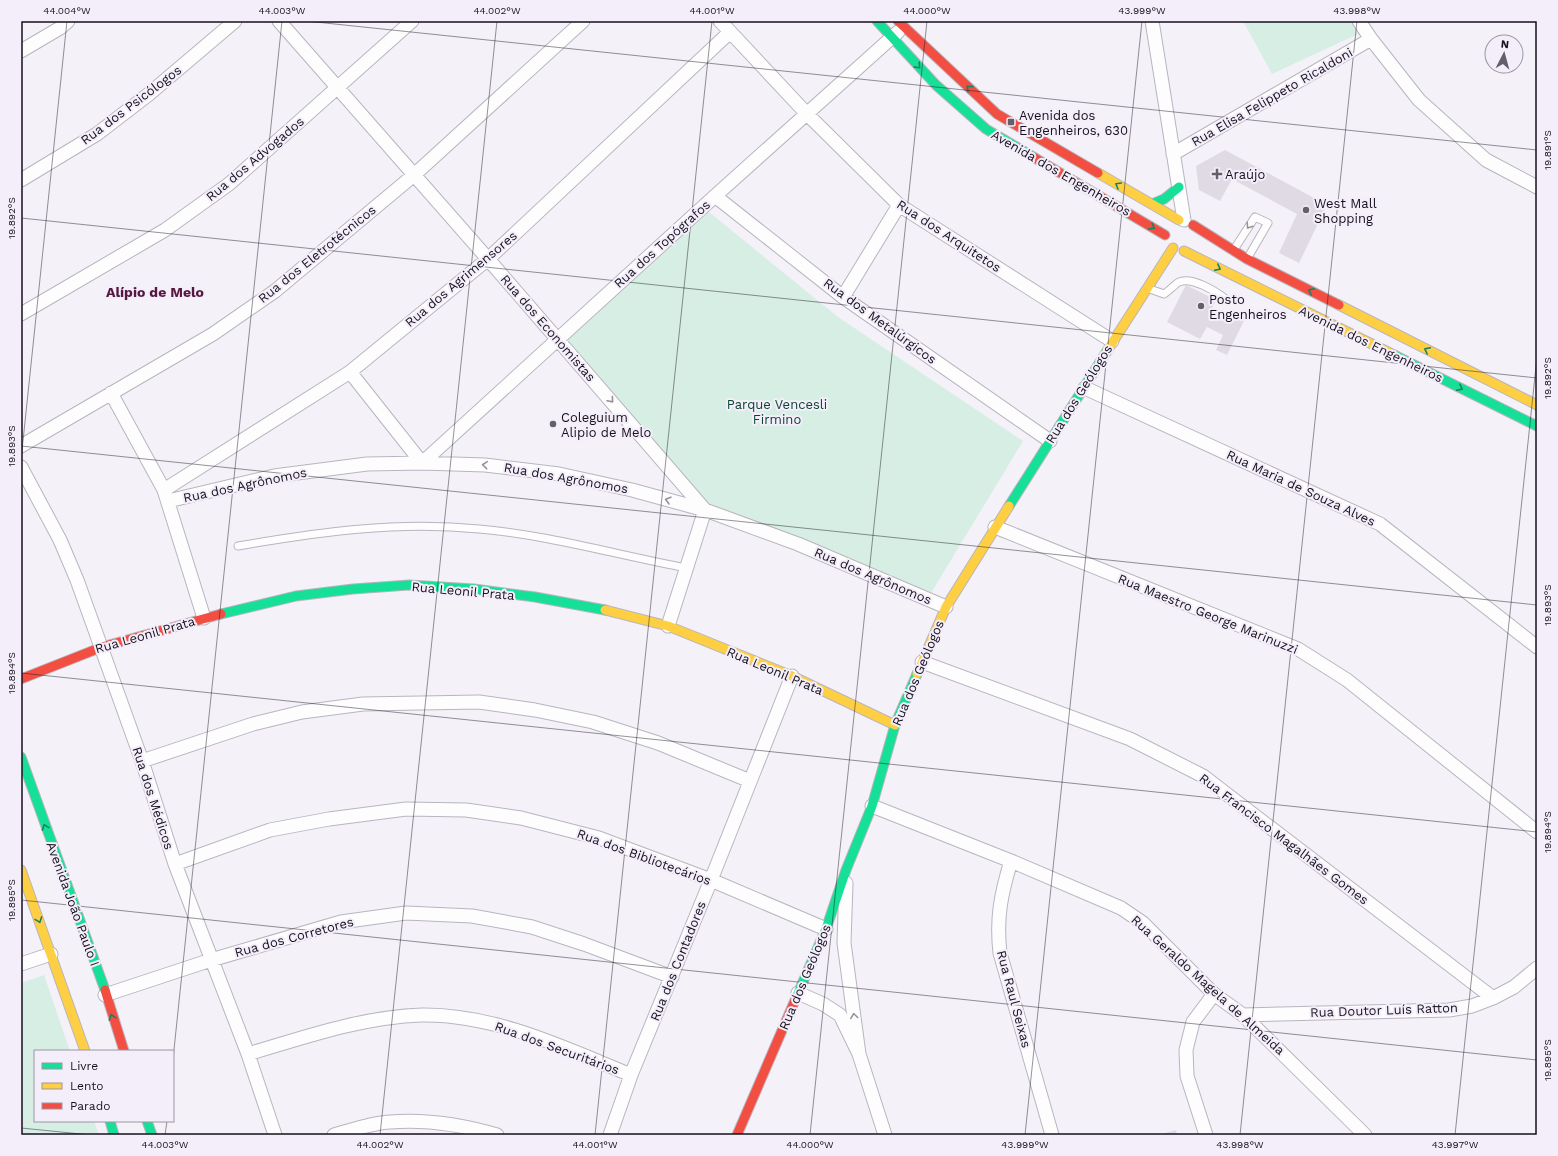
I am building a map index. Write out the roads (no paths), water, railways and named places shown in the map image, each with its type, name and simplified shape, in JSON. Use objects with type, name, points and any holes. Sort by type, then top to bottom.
[{"type":"street","points":[[21,51],[60,28],[68,21]]},
{"type":"street","name":"Rua dos Psicólogos","points":[[21,180],[97,134],[149,94],[235,21]]},
{"type":"street","name":"Rua dos Economistas","points":[[279,21],[558,339],[705,510]]},
{"type":"street","name":"Rua dos Advogados","points":[[21,314],[165,230],[229,184],[412,21]]},
{"type":"street","name":"Rua dos Eletrotécnicos","points":[[21,446],[213,334],[276,291],[414,175],[583,21]]},
{"type":"street","name":"Rua dos Arquitetos","points":[[720,21],[807,114],[899,205],[1112,341]]},
{"type":"street","name":"Avenida dos Engenheiros","points":[[877,21],[936,85],[986,129],[1165,234]]},
{"type":"street","points":[[1152,21],[1185,222]]},
{"type":"street","points":[[1359,21],[1371,39],[1419,100],[1486,160],[1537,187]]},
{"type":"street","name":"Avenida dos Engenheiros","points":[[900,24],[998,114],[1247,259],[1268,282],[1537,426]]},
{"type":"street","name":"Rua dos Topógrafos","points":[[422,463],[715,196],[892,38],[900,24]]},
{"type":"street","name":"Rua dos Agrimensores","points":[[166,495],[350,372],[488,259],[730,32]]},
{"type":"street","name":"Rua Elisa Felippeto Ricaldoni","points":[[1173,154],[1371,39]]},
{"type":"street","points":[[1152,204],[1164,199],[1179,187]]},
{"type":"street","name":"Rua dos Metalúrgicos","points":[[715,196],[843,297],[1050,441]]},
{"type":"street","points":[[843,297],[899,205]]},
{"type":"street","points":[[1175,221],[1185,222],[1195,229],[1191,245],[1173,248],[1167,242],[1165,234],[1168,227],[1175,221]]},
{"type":"street","name":"Avenida dos Engenheiros","points":[[1191,245],[1268,282],[1537,405]]},
{"type":"street","name":"Rua dos Geólogos","points":[[737,1135],[826,929],[846,870],[872,806],[895,725],[946,607],[994,527],[1085,388],[1112,341],[1173,248]]},
{"type":"street","points":[[350,372],[422,463]]},
{"type":"street","name":"Rua Maria de Souza Alves","points":[[1085,388],[1380,524],[1537,647]]},
{"type":"street","points":[[111,393],[166,495],[204,618]]},
{"type":"street","name":"Rua dos Agrônomos","points":[[166,495],[274,476],[367,464],[422,463],[485,465],[559,474],[632,490],[705,510],[798,544],[946,607]]},
{"type":"street","name":"Rua dos Médicos","points":[[21,467],[60,540],[77,580],[142,761],[175,864],[248,1054],[276,1135]]},
{"type":"street","points":[[668,626],[705,510]]},
{"type":"street","name":"Rua Maestro George Marinuzzi","points":[[994,527],[1298,650],[1346,680],[1537,832]]},
{"type":"street","name":"Rua Leonil Prata","points":[[21,679],[102,647],[204,618],[296,596],[353,588],[409,585],[474,589],[535,598],[602,609],[668,626],[792,676],[895,725]]},
{"type":"street","name":"Rua Francisco Magalhães Gomes","points":[[922,662],[1130,739],[1203,776],[1493,998]]},
{"type":"street","name":"Rua dos Contadores","points":[[610,1135],[631,1075],[672,977],[792,676]]},
{"type":"street","points":[[142,761],[253,724],[302,712],[363,704],[478,702],[535,710],[593,722],[658,743],[750,781]]},
{"type":"street","name":"Avenida João Paulo I","points":[[21,757],[124,1050]]},
{"type":"street","name":"Rua Geraldo Magela de Almeida","points":[[872,806],[1011,861],[1121,908],[1143,923],[1214,994],[1243,1015],[1366,1135]]},
{"type":"street","name":"Rua dos Bibliotecários","points":[[175,864],[270,830],[329,819],[406,809],[466,810],[521,818],[599,838],[711,880],[826,929]]},
{"type":"street","name":"Rua Raul Seixas","points":[[1011,861],[1003,888],[999,910],[998,933],[1000,953],[1052,1135]]},
{"type":"street","points":[[21,870],[85,1050]]},
{"type":"street","points":[[846,870],[844,943],[860,1054],[885,1135]]},
{"type":"street","name":"Rua dos Corretores","points":[[105,995],[211,960],[340,922],[406,914],[472,916],[532,927],[584,944],[672,977]]},
{"type":"street","points":[[21,964],[51,954]]},
{"type":"street","name":"Rua Doutor Luís Ratton","points":[[1243,1015],[1449,1010],[1472,1006],[1493,998],[1514,986],[1537,968]]},
{"type":"street","points":[[798,993],[823,1004],[840,1015],[860,1054]]},
{"type":"street","points":[[1206,1135],[1187,1076],[1186,1050],[1193,1022],[1214,994]]},
{"type":"street","name":"Rua dos Securitários","points":[[248,1054],[338,1027],[375,1020],[423,1015],[465,1019],[509,1028],[631,1075]]},
{"type":"street","points":[[334,1135],[371,1124],[408,1121],[446,1124],[497,1135]]},
{"type":"street","points":[[110,1122],[114,1135]]},
{"type":"street","points":[[147,1122],[152,1135]]},
{"type":"lane","points":[[1233,251],[1256,217],[1268,223],[1247,259]]},
{"type":"lane","points":[[1147,288],[1164,294],[1178,282],[1182,281],[1196,283],[1215,291],[1227,300]]},
{"type":"lane","points":[[238,546],[309,534],[357,528],[413,526],[464,528],[543,537],[633,558],[687,568]]},
{"type":"place","name":"Avenida dos Engenheiros, 630","points":[[1011,122]]},
{"type":"place","name":"Araújo","points":[[1217,174]]},
{"type":"place","name":"West Mall Shopping","points":[[1306,210]]},
{"type":"place","name":"Posto Engenheiros","points":[[1201,306]]},
{"type":"place","name":"Coleguium Alipio de Melo","points":[[553,424]]},
{"type":"district","name":"Alípio de Melo","points":[[155,292]]},
{"type":"park label","name":"Parque Vencesli Firmino","points":[[777,412]]}]
